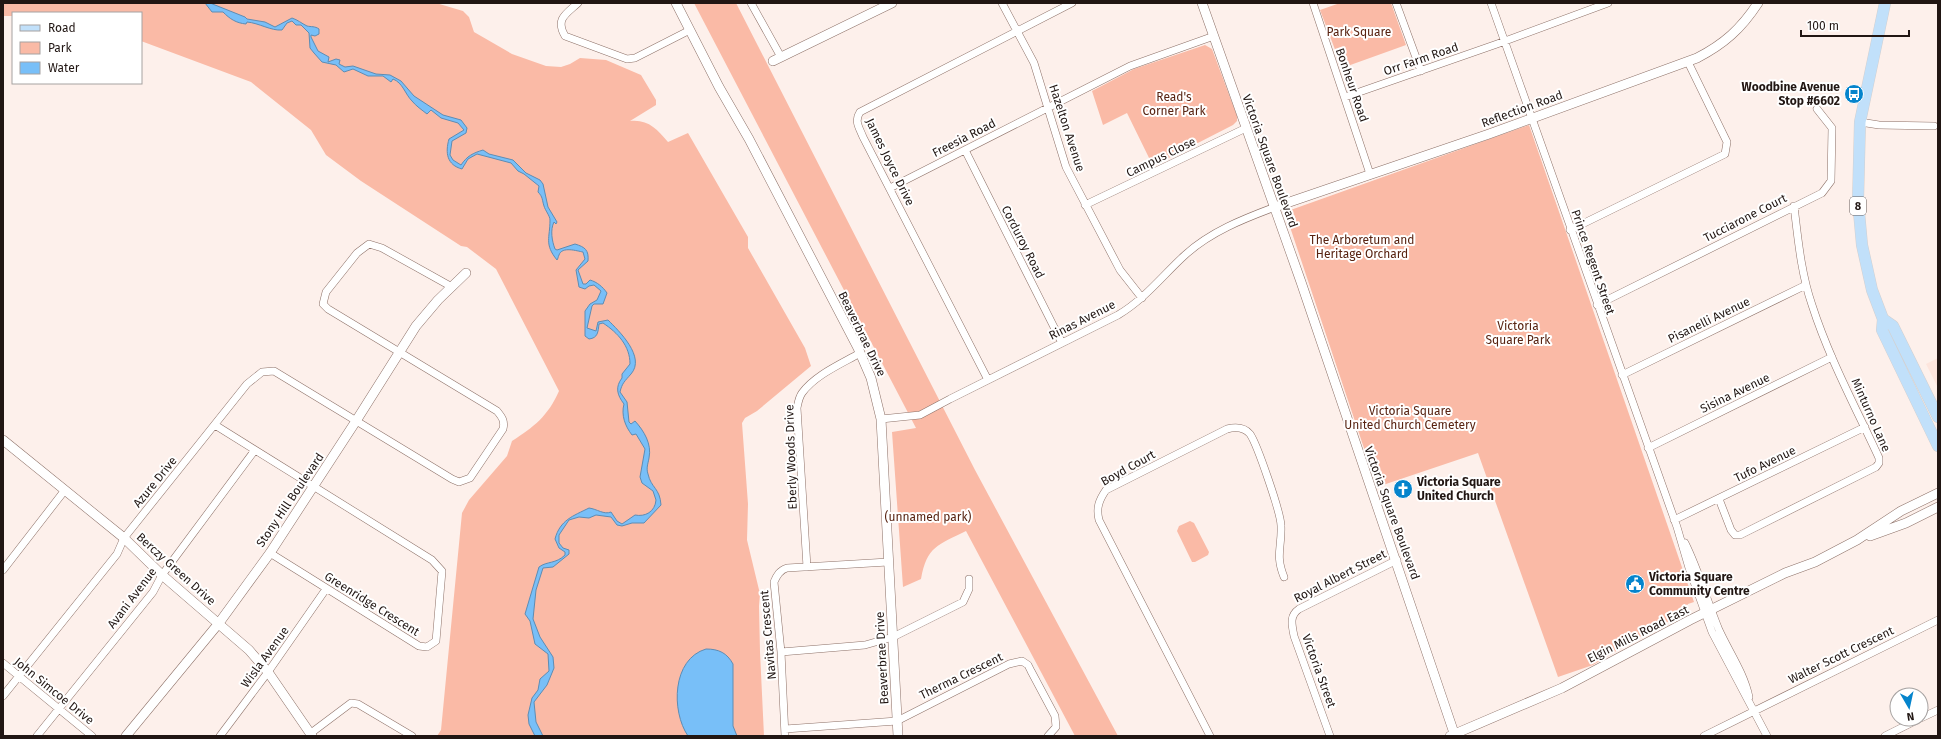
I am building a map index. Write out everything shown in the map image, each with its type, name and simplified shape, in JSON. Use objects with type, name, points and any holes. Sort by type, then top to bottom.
[{"type":"main road","name":"8","points":[[1885,3],[1860,122],[1858,201],[1862,245],[1872,290],[1883,319],[1882,330],[1938,446]]},
{"type":"main road","name":"8","points":[[1883,319],[1893,326],[1938,417]]},
{"type":"street","points":[[578,3],[561,19],[560,28],[565,36],[627,59],[635,58],[690,30]]},
{"type":"street","name":"Beaverbrae Drive","points":[[676,3],[860,353],[871,378],[881,420],[898,736]]},
{"type":"street","points":[[751,3],[777,59],[892,3]]},
{"type":"street","name":"Hazelton Avenue","points":[[1002,3],[1034,63],[1064,163],[1120,270],[1142,298]]},
{"type":"street","name":"James Joyce Drive","points":[[988,380],[856,122],[856,117],[860,112],[1072,3]]},
{"type":"street","name":"Victoria Square Boulevard","points":[[1202,3],[1275,207],[1356,448],[1397,560],[1454,735]]},
{"type":"street","name":"Bonheur Road","points":[[1313,3],[1370,174]]},
{"type":"street","points":[[1396,3],[1421,70]]},
{"type":"street","name":"Prince Regent Street","points":[[1490,3],[1505,41],[1596,305],[1675,523],[1693,559],[1708,611],[1719,629],[1746,686],[1749,700],[1767,736]]},
{"type":"street","name":"Orr Farm Road","points":[[1345,97],[1505,41],[1589,6],[1608,3]]},
{"type":"street","name":"Reflection Road","points":[[1275,207],[1531,119],[1688,62],[1725,41],[1747,20],[1758,3]]},
{"type":"street","name":"Freesia Road","points":[[890,188],[1130,66],[1214,36]]},
{"type":"street","points":[[1570,230],[1725,154],[1728,142],[1688,62]]},
{"type":"street","name":"Tucciarone Court","points":[[1596,305],[1822,193],[1831,181],[1832,128],[1817,110]]},
{"type":"street","points":[[1860,122],[1879,125],[1934,126]]},
{"type":"street","name":"Campus Close","points":[[1086,205],[1246,128]]},
{"type":"street","name":"Corduroy Road","points":[[965,150],[1062,343]]},
{"type":"street","name":"Minturno Lane","points":[[1719,499],[1731,530],[1735,535],[1740,535],[1876,467],[1879,463],[1879,458],[1832,357],[1812,305],[1806,285],[1794,206]]},
{"type":"street","name":"Rinas Avenue","points":[[881,420],[913,417],[927,413],[988,380],[1118,315],[1142,298],[1185,255],[1199,244],[1230,226],[1275,207]]},
{"type":"street","points":[[398,353],[328,309],[323,304],[326,292],[358,252],[366,245],[375,245],[452,287]]},
{"type":"street","name":"Stony Hill Boulevard","points":[[126,736],[220,623],[270,553],[356,422],[416,326],[466,274]]},
{"type":"street","name":"Pisanelli Avenue","points":[[1622,375],[1806,285]]},
{"type":"street","name":"Azure Drive","points":[[3,696],[117,554],[124,538],[247,384],[258,374],[271,370],[459,482],[470,478],[503,429],[505,423],[497,411],[398,353]]},
{"type":"street","name":"Eberly Woods Drive","points":[[807,567],[798,408],[799,401],[801,394],[809,386],[860,353]]},
{"type":"street","name":"Sisina Avenue","points":[[1648,448],[1832,357]]},
{"type":"street","points":[[215,425],[313,487]]},
{"type":"street","name":"Boyd Court","points":[[1210,736],[1102,525],[1097,512],[1101,498],[1106,490],[1227,429],[1235,427],[1245,430],[1250,434],[1259,456],[1280,516],[1281,526],[1278,558],[1284,577]]},
{"type":"street","name":"Tufo Avenue","points":[[1675,523],[1719,499],[1865,427]]},
{"type":"street","name":"Berczy Green Drive","points":[[3,440],[124,538],[162,574],[220,623],[249,650],[268,672],[311,734]]},
{"type":"street","name":"Avani Avenue","points":[[37,736],[152,592],[162,574],[255,450]]},
{"type":"street","name":"Greenridge Crescent","points":[[270,553],[419,646],[427,647],[436,641],[442,571],[432,560],[313,487]]},
{"type":"street","points":[[3,570],[66,490]]},
{"type":"street","name":"Elgin Mills Road East","points":[[1858,540],[1901,511],[1938,493]]},
{"type":"street","name":"Elgin Mills Road East","points":[[1454,735],[1562,688],[1708,611],[1858,540],[1906,523],[1938,507]]},
{"type":"street","name":"Royal Albert Street","points":[[1294,613],[1299,609],[1397,560]]},
{"type":"street","name":"Navitas Crescent","points":[[785,733],[781,652],[774,582],[776,576],[783,570],[807,567],[888,562]]},
{"type":"street","points":[[781,652],[865,644],[892,637],[963,602],[969,589],[969,579]]},
{"type":"street","name":"Wisla Avenue","points":[[220,736],[268,672],[326,589]]},
{"type":"street","name":"Victoria Street","points":[[1294,613],[1291,622],[1294,636],[1330,736]]},
{"type":"street","name":"Walter Scott Crescent","points":[[1704,736],[1938,620]]},
{"type":"street","name":"Therma Crescent","points":[[897,721],[1009,664],[1022,661],[1028,665],[1055,716],[1056,727],[1048,736]]},
{"type":"street","name":"John Simcoe Drive","points":[[3,663],[18,677],[92,736]]},
{"type":"street","points":[[311,734],[351,703],[358,704],[412,736]]},
{"type":"street","points":[[1929,714],[1938,710]]},
{"type":"street","points":[[785,733],[897,721]]},
{"type":"street","points":[[1885,736],[1904,727]]},
{"type":"shaded area","points":[[1938,358],[1938,388],[1926,364]]},
{"type":"green space","points":[[3,3],[436,3],[463,11],[469,17],[474,32],[512,54],[546,66],[561,67],[580,58],[606,60],[641,75],[656,100],[656,105],[630,121],[647,123],[660,133],[668,142],[688,133],[748,237],[748,248],[805,348],[811,366],[757,411],[745,418],[742,423],[748,504],[747,540],[760,594],[760,652],[764,736],[437,736],[441,730],[462,513],[469,500],[507,456],[512,441],[540,420],[555,400],[559,391],[496,269],[467,247],[461,246],[361,181],[326,155],[311,130],[251,82],[142,41],[142,12],[12,12],[12,16],[3,16]]},
{"type":"green space","name":"(unnamed park)","points":[[694,3],[736,3],[975,470],[1118,736],[1075,736],[966,531],[935,548],[930,553],[921,579],[903,587],[892,432],[916,428]]},
{"type":"green space","name":"Park Square","points":[[1340,3],[1391,3],[1406,45],[1342,68],[1320,10]]},
{"type":"green space","name":"Read's Corner Park","points":[[1205,45],[1212,49],[1237,116],[1237,121],[1233,125],[1153,166],[1127,113],[1103,125],[1092,91],[1134,69]]},
{"type":"green space","name":"Victoria Square Park","points":[[1529,125],[1694,602],[1688,604],[1684,611],[1686,613],[1651,630],[1593,665],[1558,677],[1478,453],[1377,487],[1285,212]]},
{"type":"green space","points":[[1190,521],[1194,523],[1209,552],[1208,555],[1195,562],[1192,562],[1177,531],[1179,526]]},
{"type":"water","points":[[205,3],[210,3],[247,19],[265,22],[275,27],[292,18],[307,26],[318,28],[319,34],[315,36],[311,35],[311,37],[318,51],[329,57],[328,62],[336,59],[340,60],[339,64],[345,67],[353,66],[376,74],[390,75],[401,81],[414,96],[443,115],[461,120],[467,128],[466,133],[452,141],[450,155],[453,160],[461,165],[470,155],[483,150],[489,154],[513,160],[526,173],[540,180],[543,184],[548,207],[557,222],[556,224],[554,222],[552,232],[552,239],[555,249],[557,250],[575,244],[584,248],[588,254],[588,261],[578,270],[583,284],[586,284],[590,280],[593,281],[600,285],[607,293],[603,304],[594,304],[592,306],[587,328],[596,331],[598,322],[608,320],[624,337],[633,352],[635,367],[625,380],[620,392],[627,402],[629,422],[631,424],[635,421],[644,433],[648,443],[650,453],[647,472],[649,479],[659,495],[661,505],[644,523],[632,523],[622,526],[617,525],[611,517],[596,515],[589,518],[579,517],[569,520],[559,535],[559,543],[563,548],[569,550],[569,554],[553,567],[543,568],[536,590],[533,619],[540,637],[553,657],[554,668],[547,685],[534,702],[536,722],[543,736],[535,736],[529,724],[528,715],[532,698],[538,690],[540,679],[549,671],[548,654],[535,644],[530,621],[525,614],[539,567],[558,560],[565,555],[565,552],[559,548],[555,539],[560,527],[573,516],[589,508],[608,513],[611,512],[617,521],[622,524],[635,515],[642,515],[652,511],[656,500],[653,491],[642,483],[640,477],[645,449],[636,434],[632,435],[627,428],[623,416],[624,404],[618,391],[618,385],[622,378],[622,374],[630,364],[628,351],[622,340],[614,331],[603,323],[599,324],[596,336],[589,339],[585,336],[585,311],[590,304],[597,300],[601,291],[594,285],[585,289],[579,287],[576,270],[585,259],[583,252],[566,250],[561,252],[557,260],[550,250],[550,218],[542,197],[538,192],[539,186],[518,171],[511,163],[477,154],[468,159],[462,169],[453,165],[448,158],[447,149],[449,139],[464,130],[458,123],[441,118],[431,110],[427,114],[414,103],[402,86],[393,79],[391,82],[383,76],[368,76],[353,69],[344,72],[336,65],[322,62],[310,48],[309,33],[301,25],[296,25],[292,21],[287,23],[282,30],[278,30],[247,22],[246,24],[239,23],[228,17],[223,12],[212,12]]},
{"type":"water","points":[[706,649],[722,652],[733,664],[733,726],[737,736],[688,736],[682,725],[677,700],[681,674],[686,663],[695,655]]},
{"type":"place","name":"Woodbine Avenue Stop #6602","points":[[1854,94]]},
{"type":"place","name":"Victoria Square United Church","points":[[1403,489]]},
{"type":"place","name":"Victoria Square Community Centre","points":[[1635,584]]},
{"type":"park label","name":"The Arboretum and Heritage Orchard","points":[[1362,247]]},
{"type":"park label","name":"Victoria Square United Church Cemetery","points":[[1410,418]]}]
